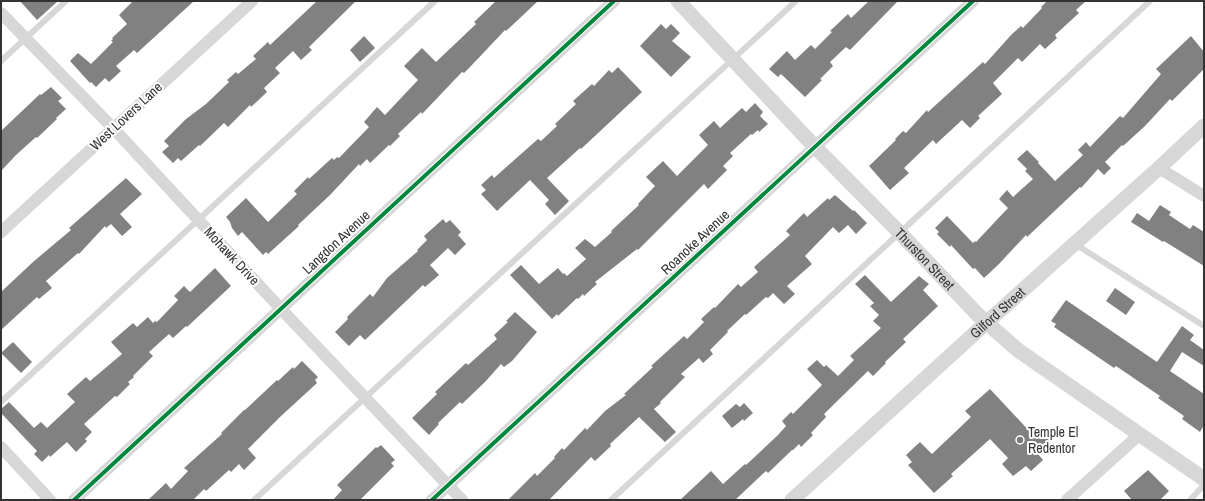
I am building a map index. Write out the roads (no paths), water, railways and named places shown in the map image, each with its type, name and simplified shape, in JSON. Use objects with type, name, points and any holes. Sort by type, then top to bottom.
[{"type":"street","name":"West Lovers Lane","points":[[1,232],[252,1]]},
{"type":"street","name":"Langdon Avenue","points":[[74,500],[614,1]]},
{"type":"street","name":"Thurston Street","points":[[678,1],[815,147],[986,323],[1020,351],[1204,478]]},
{"type":"street","name":"Roanoke Avenue","points":[[432,500],[973,1]]},
{"type":"street","name":"Mohawk Drive","points":[[1,13],[113,128],[281,309],[462,500]]},
{"type":"street","name":"Gilford Street","points":[[792,500],[1204,126]]},
{"type":"street","points":[[1159,168],[1204,196]]},
{"type":"street","points":[[1067,500],[1140,434]]},
{"type":"street","points":[[1,447],[50,500]]},
{"type":"lane","points":[[1,61],[66,1]]},
{"type":"lane","points":[[1,402],[435,1]]},
{"type":"lane","points":[[254,500],[796,1]]},
{"type":"lane","points":[[611,500],[1150,1]]},
{"type":"lane","points":[[1075,244],[1204,326]]},
{"type":"lane","points":[[1190,500],[1204,485]]},
{"type":"place","name":"Temple El Redentor","points":[[1020,440]]}]
